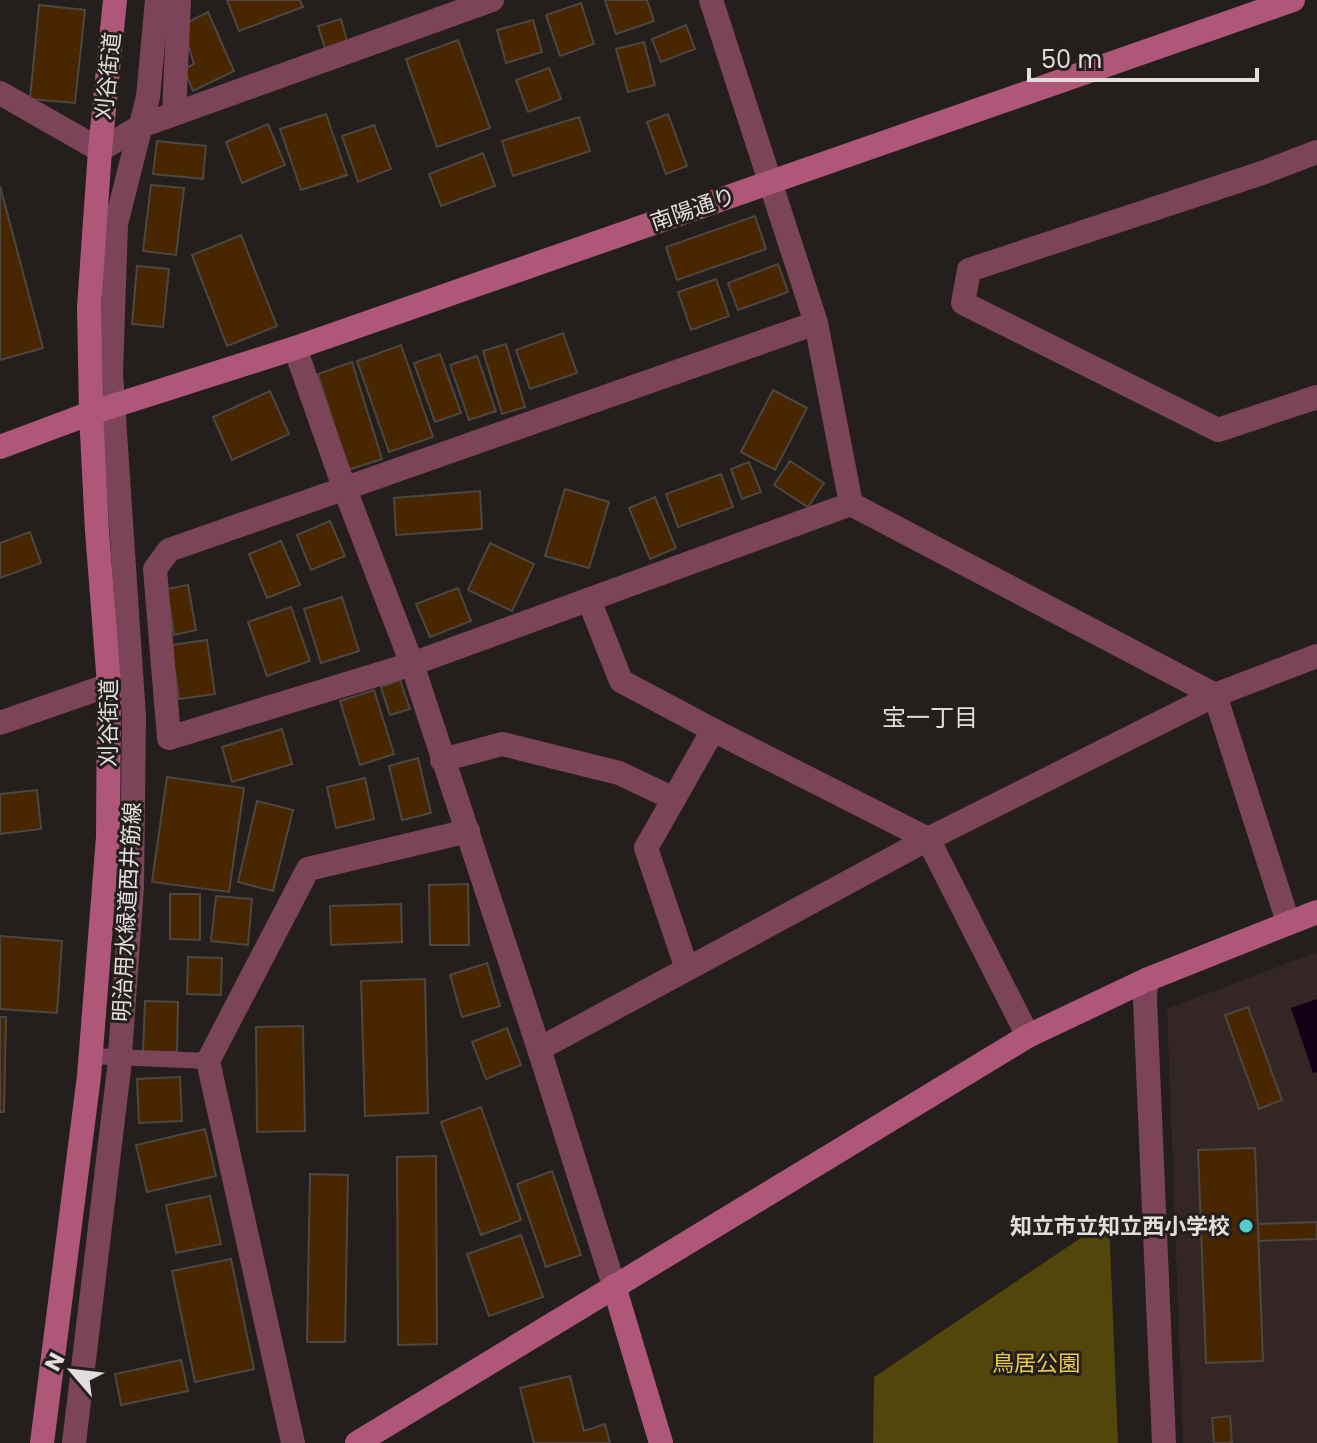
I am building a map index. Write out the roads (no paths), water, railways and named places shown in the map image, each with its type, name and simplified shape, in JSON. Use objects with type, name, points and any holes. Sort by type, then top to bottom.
[{"type":"street","name":"刈谷街道","points":[[42,1443],[91,1056],[108,837],[109,685],[97,531],[102,409],[89,307],[115,0]]},
{"type":"street","name":"明治用水緑道西井筋線","points":[[74,1443],[119,1057],[132,887],[134,717],[102,409],[111,373],[116,224],[148,97],[157,0]]},
{"type":"street","points":[[174,114],[179,0]]},
{"type":"street","points":[[0,93],[100,150],[141,126],[492,0]]},
{"type":"street","points":[[711,0],[816,323],[851,504]]},
{"type":"street","name":"南陽通り","points":[[0,447],[102,409],[295,348],[1293,0]]},
{"type":"street","points":[[1317,152],[969,270],[963,303],[1218,430],[1317,397]]},
{"type":"street","points":[[816,323],[169,550],[155,569],[169,738],[412,664],[851,504],[1215,695],[1288,922]]},
{"type":"street","points":[[295,348],[412,664],[468,831],[661,1443]]},
{"type":"street","points":[[589,600],[621,681],[928,839],[1028,1036]]},
{"type":"street","points":[[539,1049],[928,839],[1215,695],[1317,656]]},
{"type":"street","points":[[0,723],[109,685]]},
{"type":"street","points":[[687,969],[646,848],[713,730]]},
{"type":"street","points":[[442,760],[502,744],[619,773],[674,799]]},
{"type":"street","points":[[293,1443],[208,1061],[308,869],[468,831]]},
{"type":"street","points":[[357,1443],[1028,1036],[1146,980],[1317,912]]},
{"type":"street","points":[[1146,980],[1164,1443]]},
{"type":"lane","points":[[91,1056],[208,1061]]},
{"type":"place","name":"知立市立知立西小学校","points":[[1246,1226]]},
{"type":"district","name":"宝一丁目","points":[[930,717]]},
{"type":"park label","name":"鳥居公園","points":[[1036,1363]]}]
